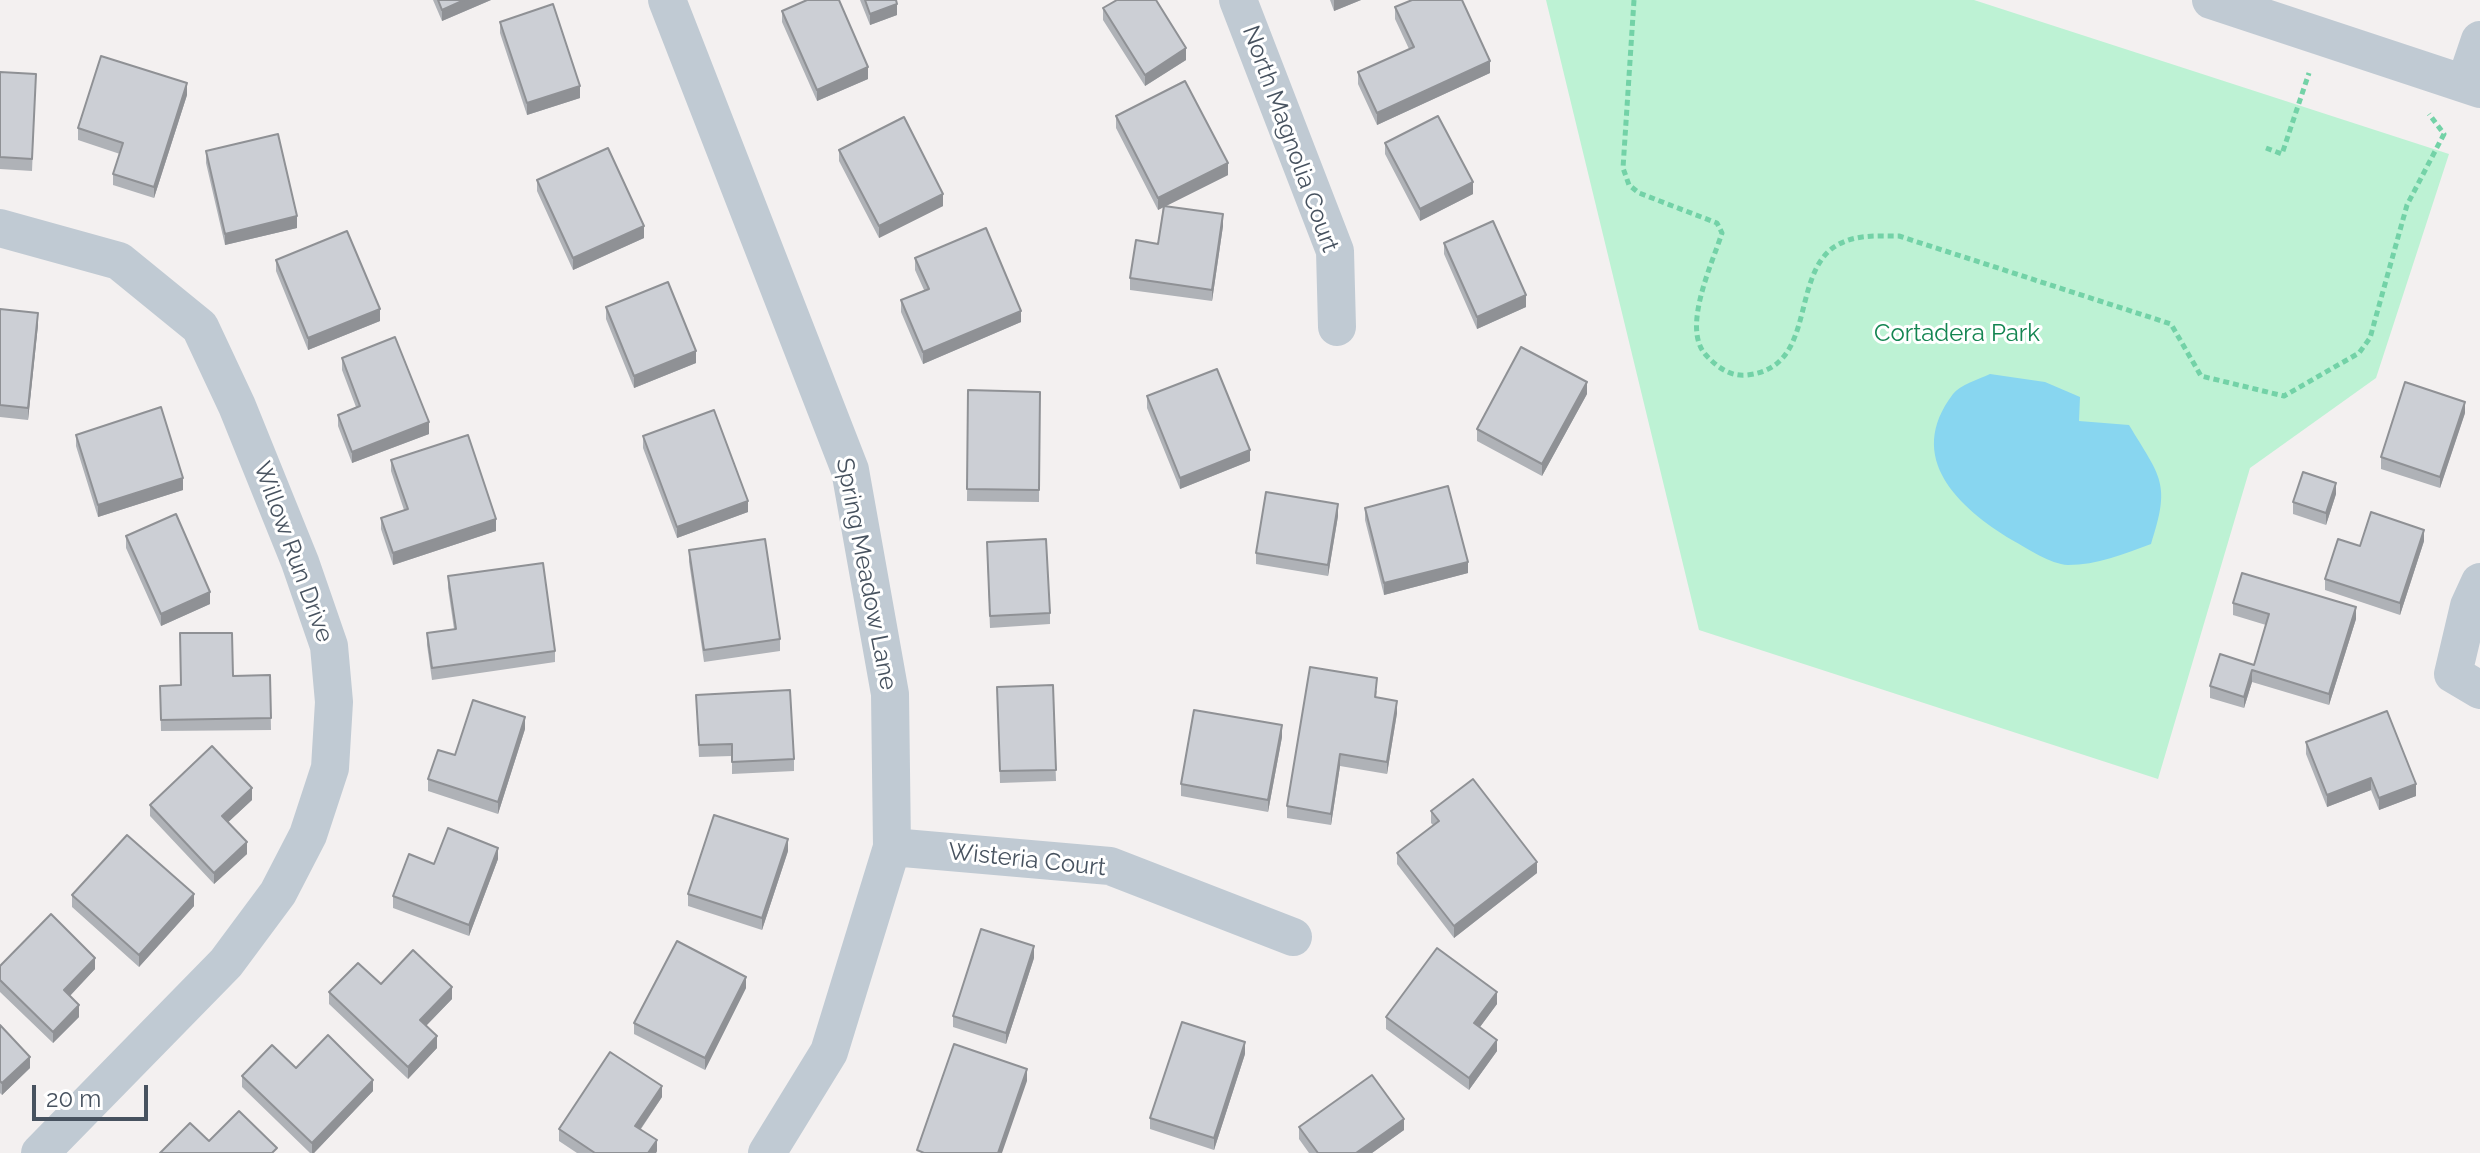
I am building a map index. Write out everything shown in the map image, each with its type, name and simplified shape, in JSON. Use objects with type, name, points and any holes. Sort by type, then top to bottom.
[{"type":"street","name":"Spring Meadow Lane","points":[[667,0],[850,470],[890,694],[892,847],[829,1052],[767,1153]]},
{"type":"street","name":"North Magnolia Court","points":[[1238,0],[1335,251],[1337,327]]},
{"type":"street","points":[[2211,0],[2473,86],[2480,40]]},
{"type":"street","name":"Willow Run Drive","points":[[0,228],[119,261],[200,327],[237,406],[300,562],[329,646],[334,702],[330,768],[308,835],[278,893],[226,963],[40,1153]]},
{"type":"street","points":[[2480,582],[2469,606],[2453,674],[2480,690]]},
{"type":"street","name":"Wisteria Court","points":[[892,847],[1110,866],[1293,937]]},
{"type":"path","points":[[1634,0],[1623,168],[1629,185],[1639,193],[1717,223],[1722,233],[1694,323],[1700,348],[1716,366],[1738,376],[1759,374],[1778,364],[1790,349],[1818,267],[1833,248],[1859,236],[1899,236],[2171,324],[2201,376],[2284,396],[2359,353],[2370,338],[2407,205],[2444,134],[2428,113]]},
{"type":"path","points":[[2266,148],[2282,154],[2309,73]]},
{"type":"green space","name":"Cortadera Park","points":[[1546,0],[1974,0],[2449,154],[2376,378],[2250,468],[2158,779],[1699,630]]},
{"type":"water","points":[[1990,374],[2045,382],[2080,397],[2079,421],[2129,425],[2160,482],[2160,507],[2151,544],[2100,561],[2061,564],[2039,556],[2012,540],[1957,497],[1944,479],[1936,460],[1934,439],[1939,417],[1956,391]]},
{"type":"building","points":[[438,0],[464,0],[442,10]]},
{"type":"building","points":[[807,0],[839,0],[868,67],[817,90],[782,11]]},
{"type":"building","points":[[865,0],[896,0],[897,4],[870,14]]},
{"type":"building","points":[[1117,0],[1156,0],[1186,48],[1145,75],[1103,8]]},
{"type":"building","points":[[1412,0],[1462,0],[1490,61],[1377,113],[1358,72],[1414,47],[1395,7]]},
{"type":"building","points":[[553,4],[580,86],[527,103],[500,22]]},
{"type":"building","points":[[101,56],[187,83],[154,187],[113,174],[123,143],[78,128]]},
{"type":"building","points":[[0,72],[36,74],[32,159],[0,157]]},
{"type":"building","points":[[1185,81],[1228,163],[1158,198],[1116,116]]},
{"type":"building","points":[[1438,116],[1473,182],[1420,209],[1385,143]]},
{"type":"building","points":[[904,117],[943,194],[879,226],[839,150]]},
{"type":"building","points":[[278,134],[297,216],[225,234],[206,151]]},
{"type":"building","points":[[608,148],[644,226],[573,258],[537,180]]},
{"type":"building","points":[[1164,206],[1223,214],[1212,290],[1130,278],[1136,240],[1158,244]]},
{"type":"building","points":[[1493,221],[1526,295],[1477,317],[1444,243]]},
{"type":"building","points":[[986,228],[1021,311],[923,352],[901,300],[929,289],[915,258]]},
{"type":"building","points":[[347,231],[380,309],[308,338],[276,260]]},
{"type":"building","points":[[668,282],[696,351],[634,376],[606,307]]},
{"type":"building","points":[[0,309],[38,313],[28,408],[0,405]]},
{"type":"building","points":[[395,337],[429,422],[352,452],[338,415],[360,406],[342,358]]},
{"type":"building","points":[[1521,347],[1587,382],[1542,464],[1477,429]]},
{"type":"building","points":[[1217,369],[1250,450],[1180,478],[1147,396]]},
{"type":"building","points":[[2405,382],[2465,402],[2440,477],[2381,457]]},
{"type":"building","points":[[968,390],[1040,392],[1039,490],[967,489]]},
{"type":"building","points":[[161,407],[183,478],[98,505],[76,435]]},
{"type":"building","points":[[714,410],[748,501],[677,527],[643,436]]},
{"type":"building","points":[[468,435],[496,519],[393,553],[381,518],[408,509],[391,460]]},
{"type":"building","points":[[2303,472],[2336,483],[2326,513],[2293,502]]},
{"type":"building","points":[[1448,486],[1468,562],[1384,583],[1365,508]]},
{"type":"building","points":[[1266,492],[1338,504],[1328,565],[1256,553]]},
{"type":"building","points":[[2371,512],[2424,530],[2400,603],[2325,579],[2338,539],[2360,546]]},
{"type":"building","points":[[176,514],[210,592],[161,614],[126,536]]},
{"type":"building","points":[[765,539],[780,639],[704,650],[689,550]]},
{"type":"building","points":[[1046,539],[1050,613],[990,616],[987,542]]},
{"type":"building","points":[[543,563],[555,651],[432,668],[427,633],[456,629],[448,576]]},
{"type":"building","points":[[2242,573],[2356,607],[2329,694],[2252,670],[2244,697],[2210,686],[2220,654],[2254,665],[2269,614],[2233,603]]},
{"type":"building","points":[[180,633],[232,633],[233,676],[270,675],[271,718],[161,720],[160,686],[181,685]]},
{"type":"building","points":[[1310,667],[1377,678],[1375,697],[1397,701],[1387,762],[1340,754],[1331,814],[1287,806]]},
{"type":"building","points":[[1053,685],[1056,770],[1000,771],[997,687]]},
{"type":"building","points":[[790,690],[794,759],[732,762],[732,744],[699,745],[696,695]]},
{"type":"building","points":[[473,700],[525,717],[498,802],[428,779],[438,750],[455,755]]},
{"type":"building","points":[[1194,710],[1282,725],[1268,800],[1181,784]]},
{"type":"building","points":[[2387,711],[2416,784],[2379,798],[2371,778],[2327,795],[2306,742]]},
{"type":"building","points":[[212,746],[252,788],[222,816],[247,842],[214,873],[150,805]]},
{"type":"building","points":[[1473,779],[1537,862],[1454,926],[1397,853],[1439,821],[1431,811]]},
{"type":"building","points":[[714,815],[788,839],[762,918],[688,894]]},
{"type":"building","points":[[448,828],[498,848],[469,925],[393,896],[409,854],[434,864]]},
{"type":"building","points":[[127,835],[194,894],[139,955],[72,895]]},
{"type":"building","points":[[51,914],[95,958],[64,990],[79,1005],[53,1032],[0,980],[0,966]]},
{"type":"building","points":[[981,929],[1034,946],[1006,1033],[953,1016]]},
{"type":"building","points":[[677,941],[746,977],[705,1058],[634,1023]]},
{"type":"building","points":[[1437,948],[1497,992],[1474,1023],[1497,1040],[1469,1078],[1386,1017]]},
{"type":"building","points":[[413,950],[452,987],[420,1020],[437,1036],[408,1067],[329,992],[358,963],[381,984]]},
{"type":"building","points":[[1182,1022],[1245,1042],[1214,1138],[1150,1118]]},
{"type":"building","points":[[0,1025],[30,1057],[2,1083],[0,1081]]},
{"type":"building","points":[[328,1035],[373,1080],[312,1143],[242,1076],[272,1045],[296,1068]]},
{"type":"building","points":[[954,1044],[1027,1069],[998,1153],[924,1153],[917,1150]]},
{"type":"building","points":[[610,1052],[662,1086],[635,1126],[657,1140],[648,1153],[595,1153],[559,1129]]},
{"type":"building","points":[[1372,1075],[1404,1119],[1356,1153],[1318,1153],[1299,1127]]},
{"type":"building","points":[[239,1111],[277,1148],[272,1153],[160,1153],[190,1123],[209,1141]]}]
